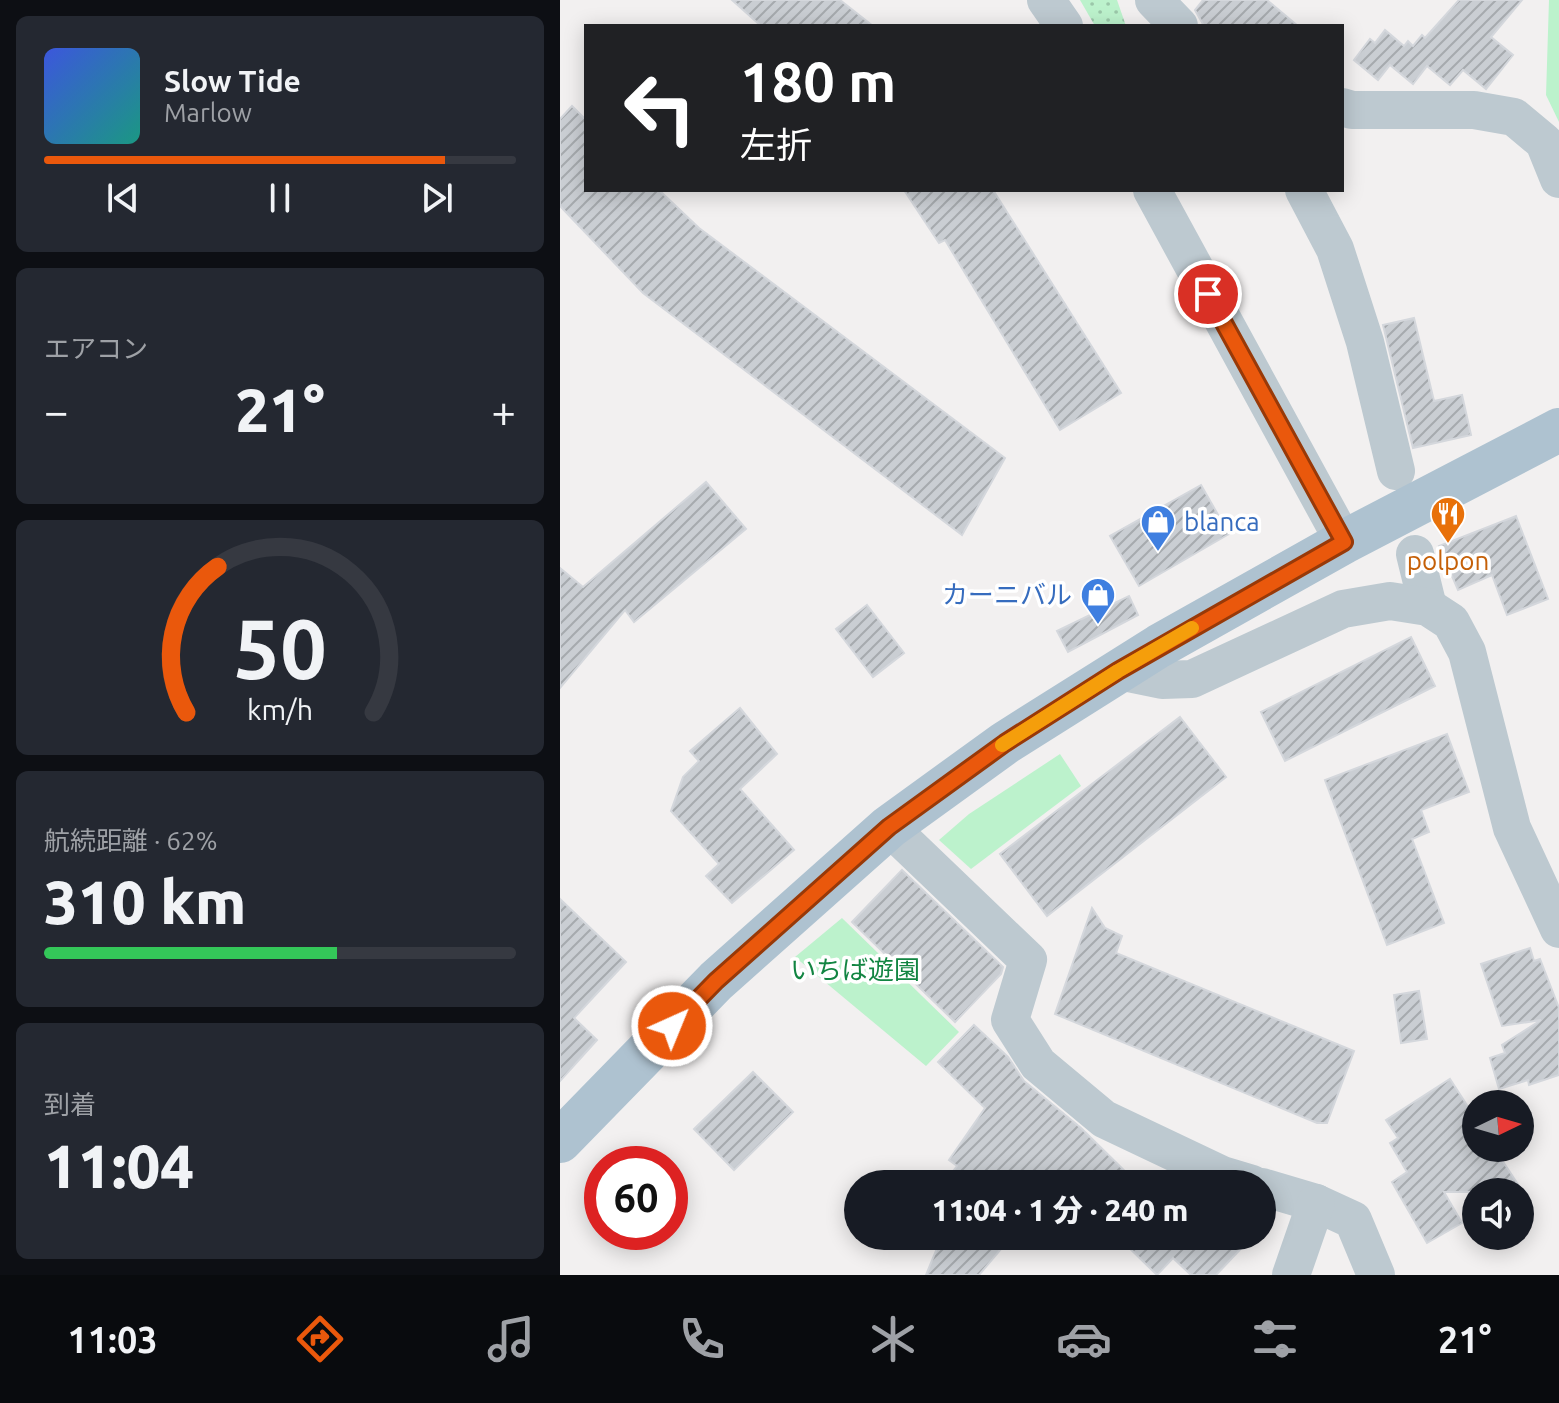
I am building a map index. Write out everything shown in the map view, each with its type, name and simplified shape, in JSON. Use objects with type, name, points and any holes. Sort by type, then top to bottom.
[{"type":"main road","points":[[560,1141],[716,981],[889,827],[1005,743],[1118,671],[1344,542],[1559,430]]},
{"type":"street","points":[[1046,0],[1063,24]]},
{"type":"street","points":[[1131,0],[1138,24]]},
{"type":"street","points":[[1154,0],[1177,24]]},
{"type":"street","points":[[1344,108],[1474,110],[1514,117],[1544,142],[1559,179]]},
{"type":"street","points":[[1153,192],[1344,542]]},
{"type":"street","points":[[1305,192],[1339,262],[1365,342],[1396,471]]},
{"type":"street","points":[[1415,554],[1428,607]]},
{"type":"street","points":[[1118,671],[1162,680],[1192,679],[1343,609],[1390,601],[1428,607],[1451,622],[1467,652],[1512,828],[1559,929]]},
{"type":"street","points":[[889,827],[1028,960],[1010,1020],[1038,1064],[1104,1119],[1211,1170]]},
{"type":"street","points":[[1276,1191],[1316,1203],[1353,1220],[1376,1275]]},
{"type":"street","points":[[1291,1275],[1316,1203]]},
{"type":"green space","points":[[1080,0],[1117,0],[1125,24],[1094,24]]},
{"type":"green space","points":[[1549,0],[1559,0],[1559,122],[1546,95]]},
{"type":"green space","points":[[1060,754],[1081,786],[971,869],[939,840],[969,814]]},
{"type":"green space","name":"いちば遊園","points":[[842,918],[959,1032],[926,1066],[795,957]]},
{"type":"building","points":[[732,0],[840,0],[870,24],[759,24]]},
{"type":"building","points":[[1203,0],[1267,0],[1296,24],[1203,24],[1195,10]]},
{"type":"building","points":[[1459,0],[1522,0],[1491,37],[1513,55],[1486,89],[1463,70],[1450,85],[1427,66],[1413,84],[1390,65],[1378,80],[1354,60],[1370,39],[1375,43],[1385,30],[1404,46],[1408,41],[1413,46],[1422,35],[1425,38]]},
{"type":"building","points":[[572,106],[584,118],[584,192],[661,192],[699,228],[1005,458],[962,535],[643,293],[560,206],[560,119]]},
{"type":"building","points":[[905,192],[994,192],[1121,393],[1060,430],[945,240],[939,243]]},
{"type":"building","points":[[1414,318],[1434,401],[1462,395],[1471,435],[1413,448],[1383,325]]},
{"type":"building","points":[[706,482],[746,529],[634,622],[625,610],[560,688],[560,568],[583,587]]},
{"type":"building","points":[[1201,485],[1229,534],[1139,586],[1110,536]]},
{"type":"building","points":[[1516,516],[1548,599],[1507,615],[1492,575],[1458,590],[1439,546]]},
{"type":"building","points":[[1129,596],[1138,615],[1068,652],[1057,631]]},
{"type":"building","points":[[867,605],[904,653],[873,677],[836,629]]},
{"type":"building","points":[[1411,637],[1435,686],[1285,761],[1261,712]]},
{"type":"building","points":[[740,708],[777,754],[740,789],[794,850],[732,903],[706,876],[719,864],[671,811],[683,777],[699,761],[690,751]]},
{"type":"building","points":[[1180,717],[1226,777],[1047,916],[1000,854]]},
{"type":"building","points":[[1447,734],[1469,792],[1421,810],[1429,832],[1412,839],[1444,923],[1387,945],[1325,780]]},
{"type":"building","points":[[902,870],[1003,967],[1001,974],[955,1022],[852,922]]},
{"type":"building","points":[[560,899],[626,962],[574,1018],[597,1040],[560,1081]]},
{"type":"building","points":[[1092,908],[1105,928],[1122,936],[1116,953],[1354,1051],[1327,1123],[1317,1123],[1055,1014]]},
{"type":"building","points":[[1530,948],[1534,961],[1540,959],[1559,1008],[1559,1075],[1529,1085],[1528,1080],[1499,1089],[1490,1058],[1505,1053],[1502,1045],[1541,1020],[1502,1026],[1481,964]]},
{"type":"building","points":[[1419,991],[1427,1039],[1401,1043],[1394,995]]},
{"type":"building","points":[[974,1025],[1008,1057],[1024,1081],[1081,1128],[1124,1170],[954,1170],[957,1166],[949,1160],[985,1108],[938,1062]]},
{"type":"building","points":[[753,1072],[793,1112],[734,1170],[694,1129]]},
{"type":"building","points":[[1450,1079],[1462,1097],[1462,1162],[1503,1162],[1514,1178],[1462,1178],[1462,1192],[1444,1192],[1462,1223],[1427,1243],[1392,1182],[1407,1172],[1390,1143],[1398,1138],[1386,1120]]},
{"type":"building","points":[[936,1250],[1000,1250],[979,1275],[926,1275]]},
{"type":"building","points":[[1131,1250],[1240,1250],[1216,1275],[1191,1275],[1173,1258],[1157,1275]]},
{"type":"slow traffic","points":[[1002,745],[1192,628]]},
{"type":"place","name":"polpon","points":[[1448,545]]},
{"type":"place","name":"blanca","points":[[1158,553]]},
{"type":"place","name":"カーニバル","points":[[1098,626]]},
{"type":"route","points":[[672,1026],[716,981],[889,827],[1005,743],[1159,646],[1344,542],[1208,294]]}]
